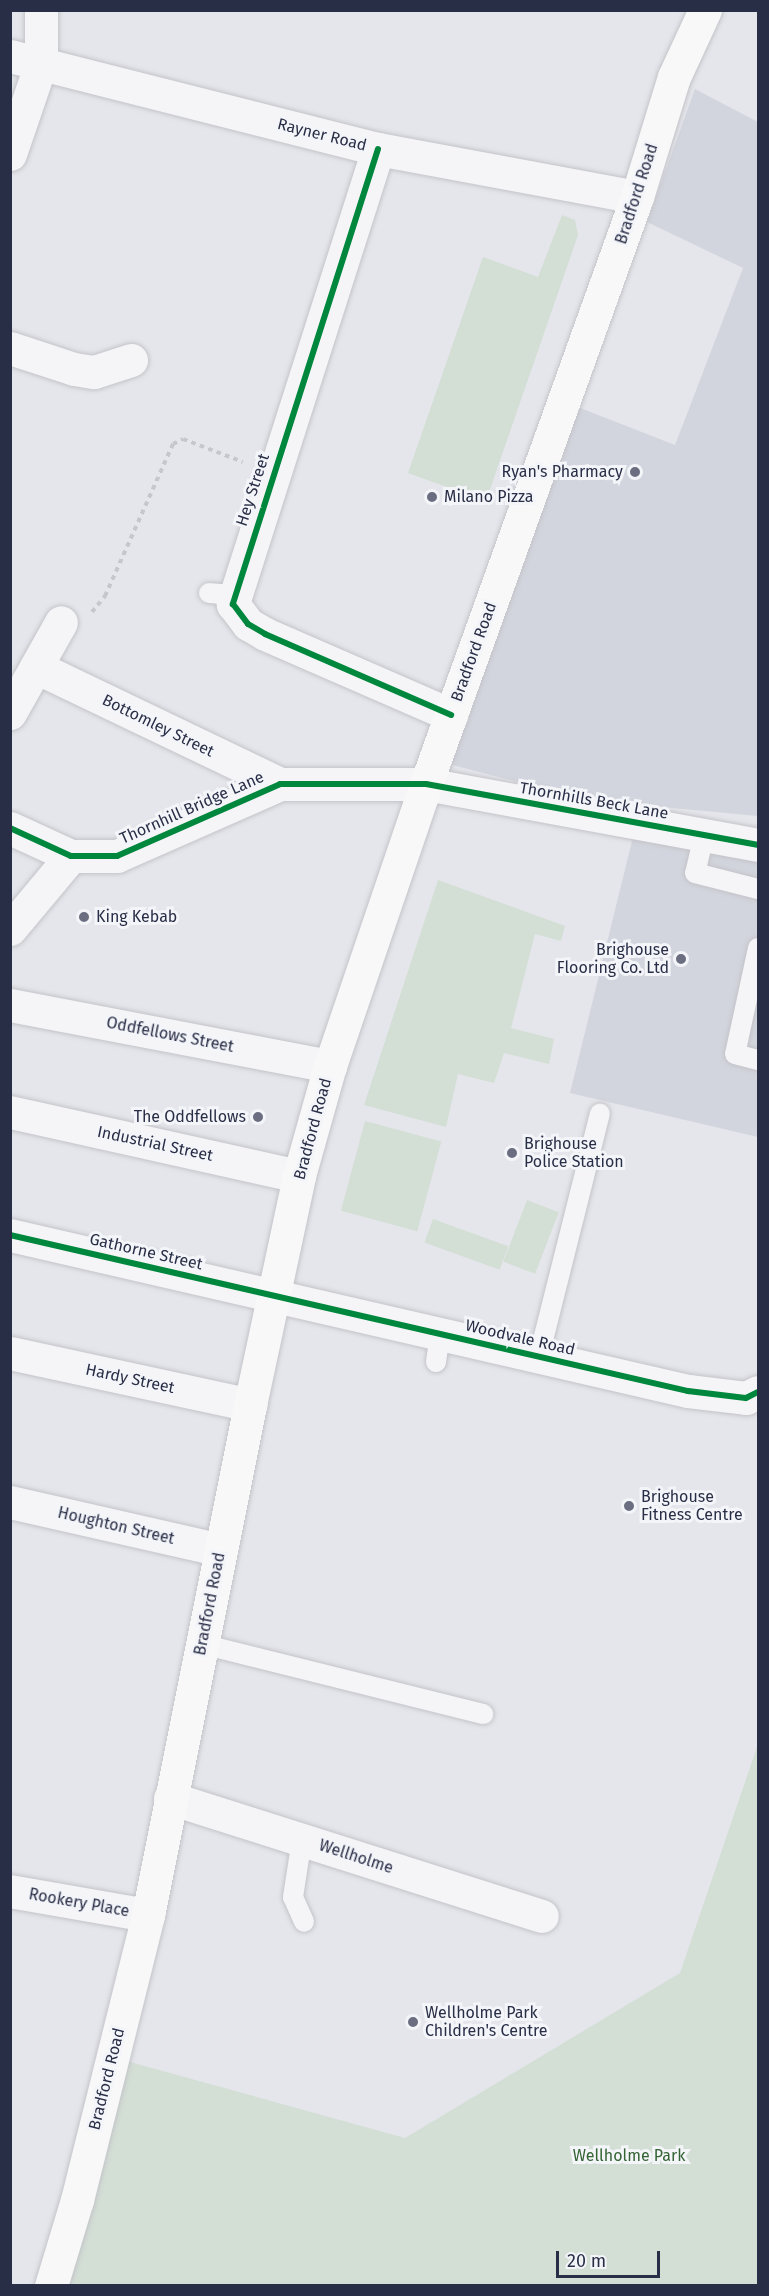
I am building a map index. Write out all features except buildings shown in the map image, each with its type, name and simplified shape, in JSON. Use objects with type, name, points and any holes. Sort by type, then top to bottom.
[{"type":"main road","name":"Bradford Road","points":[[51,2286],[77,2200],[148,1915],[250,1405],[276,1295],[299,1176],[330,1066],[426,784],[637,197],[674,77],[705,10]]},
{"type":"street","points":[[10,154],[26,59],[41,10]]},
{"type":"street","name":"Rayner Road","points":[[26,59],[378,149],[637,197]]},
{"type":"street","name":"Hey Street","points":[[378,149],[273,473],[221,594],[236,612],[265,634],[452,716]]},
{"type":"street","points":[[10,348],[74,369],[94,372],[131,360]]},
{"type":"street","points":[[10,713],[61,622]]},
{"type":"street","name":"Bottomley Street","points":[[36,667],[280,784]]},
{"type":"street","name":"Thornhill Bridge Lane","points":[[10,828],[71,856],[117,856],[280,784],[426,784]]},
{"type":"street","name":"Thornhills Beck Lane","points":[[426,784],[759,845]]},
{"type":"street","points":[[10,929],[71,856]]},
{"type":"street","name":"Oddfellows Street","points":[[10,1005],[330,1066]]},
{"type":"street","name":"Industrial Street","points":[[10,1112],[299,1176]]},
{"type":"street","name":"Gathorne Street","points":[[10,1235],[276,1295]]},
{"type":"street","name":"Woodvale Road","points":[[276,1295],[438,1347],[539,1356],[688,1391],[746,1398],[759,1392]]},
{"type":"street","name":"Hardy Street","points":[[10,1353],[250,1405]]},
{"type":"street","name":"Houghton Street","points":[[10,1503],[221,1550]]},
{"type":"street","name":"Wellholme","points":[[170,1798],[542,1916]]},
{"type":"street","name":"Rookery Place","points":[[10,1891],[148,1915]]},
{"type":"lane","points":[[704,835],[695,873],[759,889]]},
{"type":"lane","points":[[759,948],[735,1054],[759,1060]]},
{"type":"lane","points":[[539,1356],[600,1114]]},
{"type":"lane","points":[[202,1644],[483,1714]]},
{"type":"lane","points":[[302,1839],[293,1897],[304,1922]]},
{"type":"path","points":[[61,622],[97,609],[173,444],[183,439],[273,473]]},
{"type":"shaded area","points":[[695,89],[758,122],[758,816],[586,800],[441,762],[570,404],[675,445],[743,268],[647,222]]},
{"type":"shaded area","points":[[633,837],[758,860],[758,1137],[570,1093]]},
{"type":"green space","points":[[562,215],[575,220],[578,235],[486,501],[408,473],[483,257],[538,277]]},
{"type":"green space","points":[[438,880],[565,926],[561,941],[535,934],[511,1028],[554,1039],[549,1064],[504,1053],[494,1083],[458,1074],[446,1127],[364,1105]]},
{"type":"green space","points":[[365,1121],[441,1141],[417,1231],[341,1211]]},
{"type":"green space","points":[[527,1200],[559,1212],[535,1274],[503,1262]]},
{"type":"green space","points":[[433,1219],[508,1246],[500,1270],[424,1242]]},
{"type":"green space","name":"Wellholme Park","points":[[758,1744],[758,2285],[51,2286],[112,2057],[405,2138],[680,1973]]},
{"type":"cycle path","points":[[378,149],[233,604],[248,624],[265,634],[451,715]]},
{"type":"cycle path","points":[[10,828],[71,856],[117,856],[280,784],[426,784],[758,845]]},
{"type":"cycle path","points":[[10,1235],[688,1391],[746,1398],[758,1392]]},
{"type":"place","name":"Ryan's Pharmacy","points":[[635,472]]},
{"type":"place","name":"Milano Pizza","points":[[432,497]]},
{"type":"place","name":"King Kebab","points":[[84,917]]},
{"type":"place","name":"Brighouse Flooring Co. Ltd","points":[[681,959]]},
{"type":"place","name":"The Oddfellows","points":[[258,1117]]},
{"type":"place","name":"Brighouse Police Station","points":[[512,1153]]},
{"type":"place","name":"Brighouse Fitness Centre","points":[[629,1506]]},
{"type":"place","name":"Wellholme Park Children's Centre","points":[[413,2022]]}]
